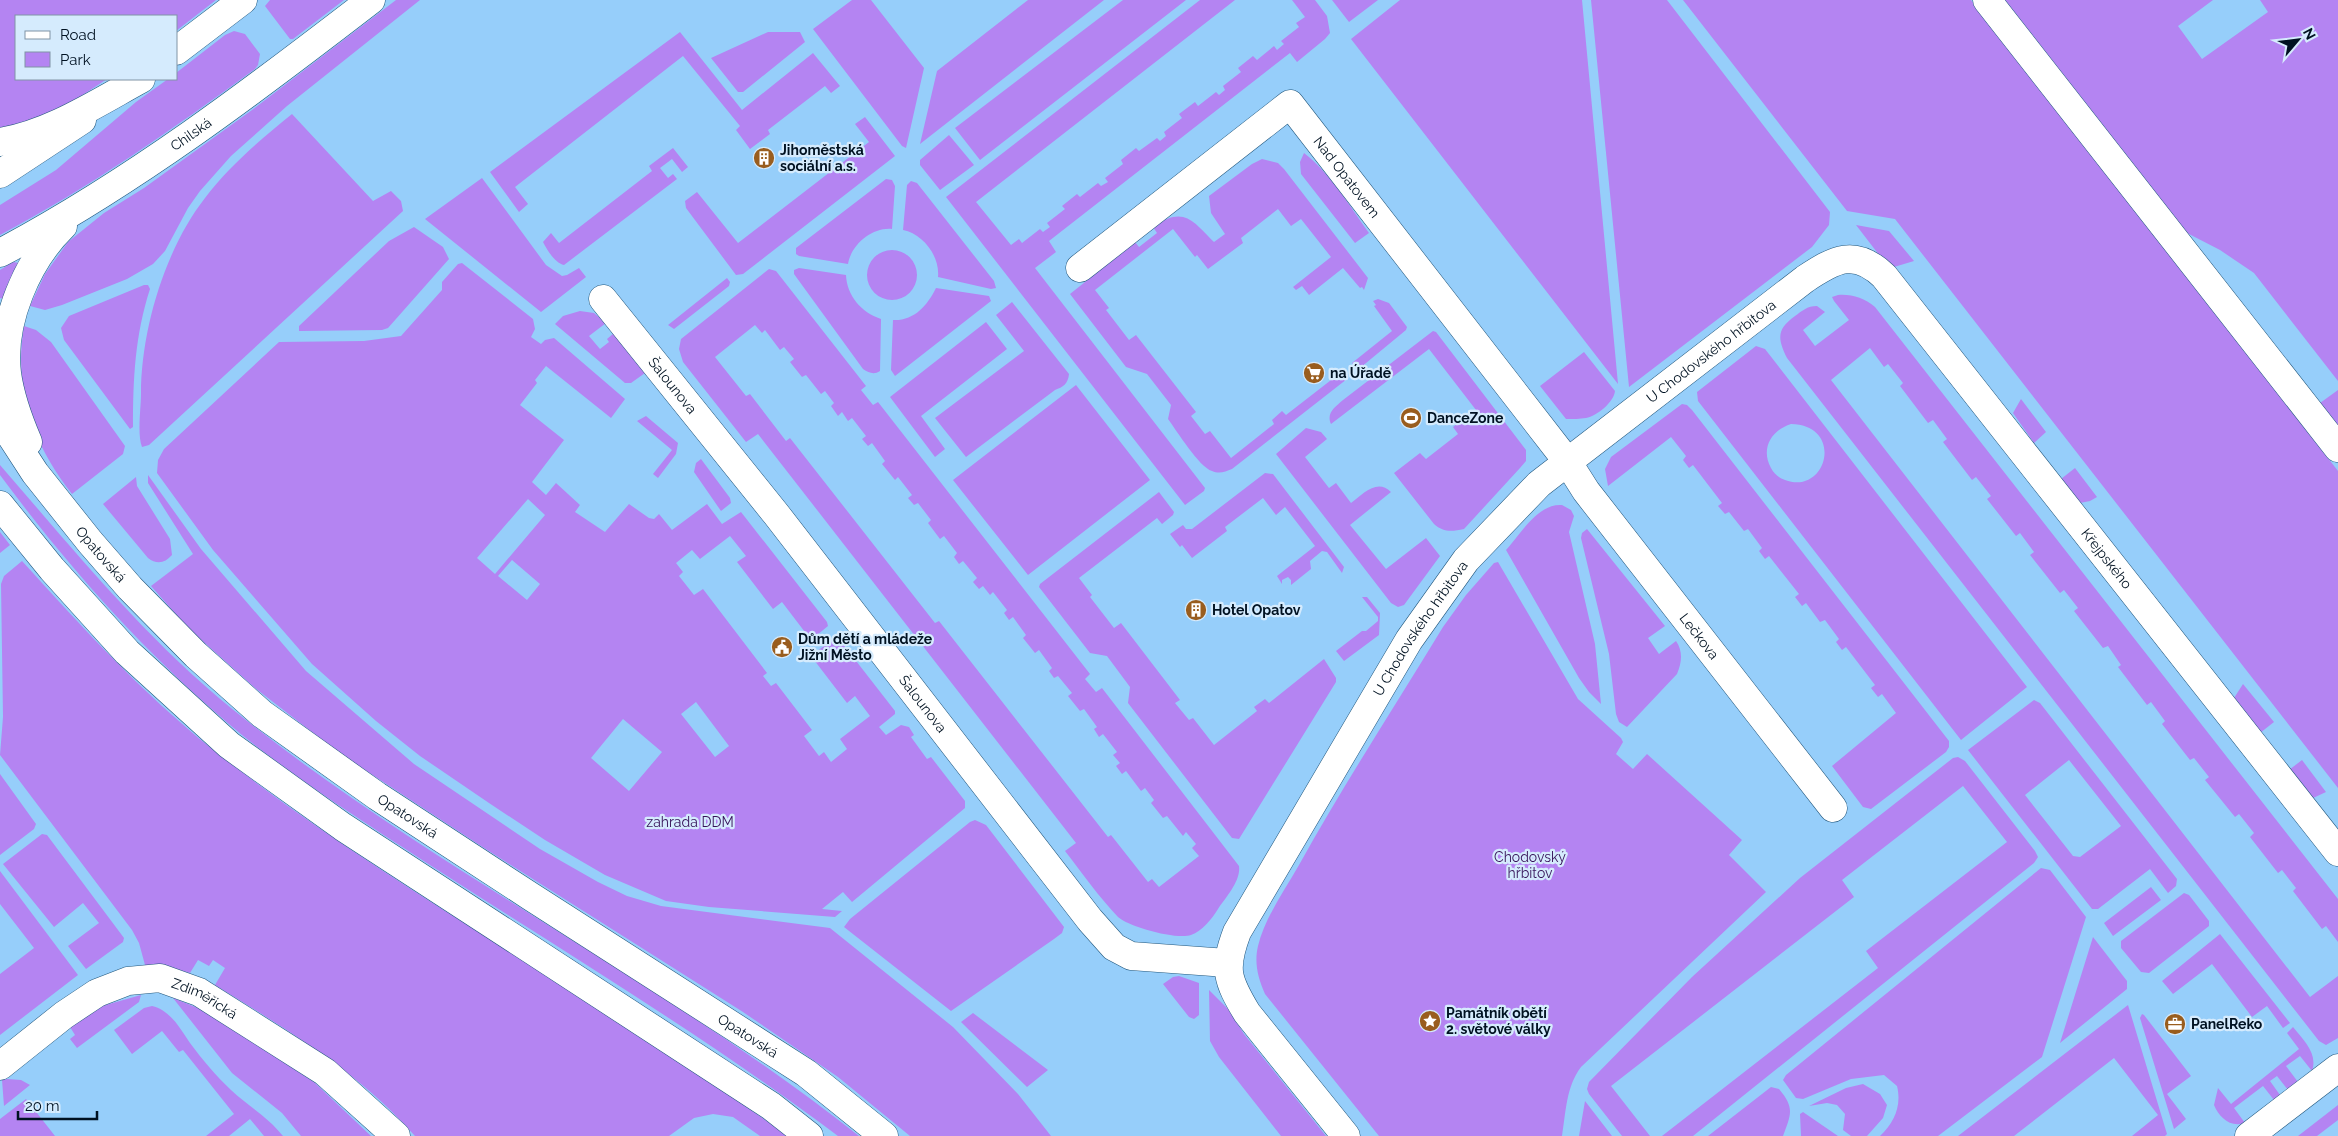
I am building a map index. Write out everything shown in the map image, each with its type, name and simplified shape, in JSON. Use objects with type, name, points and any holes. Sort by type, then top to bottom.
[{"type":"main road","points":[[178,49],[243,0]]},
{"type":"main road","name":"Chilská","points":[[0,253],[89,202],[197,130],[371,0]]},
{"type":"main road","points":[[1987,0],[2338,448]]},
{"type":"main road","points":[[0,142],[31,134],[89,107],[139,80]]},
{"type":"main road","points":[[0,174],[57,138],[140,80]]},
{"type":"main road","name":"Nad Opatovem","points":[[1080,268],[1290,104],[1567,461]]},
{"type":"main road","points":[[58,504],[35,459],[18,415],[7,372],[8,339],[15,308],[41,251],[54,235],[89,202]]},
{"type":"main road","name":"U Chodovského hřbitova","points":[[1227,963],[1237,932],[1409,640],[1466,560],[1539,484],[1805,279],[1828,264],[1841,259],[1864,260],[1874,266]]},
{"type":"main road","name":"Křejpského","points":[[1874,266],[1884,276],[2338,852]]},
{"type":"main road","name":"Šalounova","points":[[604,299],[776,514],[1071,897],[1114,947],[1131,956],[1227,963]]},
{"type":"main road","name":"Opatovská","points":[[0,419],[15,446],[58,504],[164,625],[226,683],[292,737],[522,891],[806,1073],[884,1136]]},
{"type":"main road","name":"Lečkova","points":[[1567,461],[1586,491],[1833,808]]},
{"type":"main road","points":[[0,505],[52,569],[127,652],[193,714],[250,761],[343,828],[771,1106],[809,1136]]},
{"type":"main road","points":[[1227,963],[1230,980],[1247,1013],[1346,1136]]},
{"type":"main road","name":"Zdiměřická","points":[[0,1066],[64,1015],[96,993],[128,981],[160,978],[199,992],[325,1072],[396,1136]]},
{"type":"main road","points":[[2249,1136],[2336,1070]]},
{"type":"green space","points":[[0,0],[216,0],[178,29],[178,15],[15,15],[15,80],[105,80],[60,110],[30,122],[0,129]]},
{"type":"green space","points":[[270,0],[344,0],[293,39],[290,39],[265,6]]},
{"type":"green space","points":[[396,0],[420,0],[287,106],[231,156],[200,191],[188,208],[165,251],[153,264],[127,279],[62,305],[45,310],[30,306],[45,274],[68,242],[104,213],[144,188],[252,110]]},
{"type":"green space","points":[[852,0],[871,0],[924,68],[906,148],[902,146],[813,29]]},
{"type":"green space","points":[[1028,0],[1104,0],[920,144],[937,71]]},
{"type":"green space","points":[[1123,0],[1186,0],[980,160],[955,128]]},
{"type":"green space","points":[[1200,0],[1235,0],[976,202],[1011,245],[1019,239],[1022,243],[1040,229],[1043,232],[1050,227],[1047,223],[1065,209],[1062,206],[1077,194],[1080,197],[1098,183],[1101,186],[1108,182],[1105,178],[1123,164],[1121,160],[1136,148],[1139,151],[1157,138],[1160,141],[1166,136],[1164,132],[1182,118],[1179,114],[1195,102],[1198,106],[1216,92],[1219,95],[1225,90],[1223,86],[1241,72],[1238,68],[1253,56],[1257,60],[1274,46],[1277,50],[1284,44],[1281,41],[1299,27],[1296,23],[1305,17],[1292,0],[1315,0],[1327,16],[1330,33],[1325,39],[1297,62],[1290,53],[1049,241],[1056,252],[1035,268],[1205,488],[1204,491],[1185,505],[946,197]]},
{"type":"green space","points":[[1332,0],[1378,0],[1349,22]]},
{"type":"green space","points":[[1400,0],[1582,0],[1618,384],[1351,39]]},
{"type":"green space","points":[[1591,0],[1667,0],[1830,212],[1829,225],[1812,247],[1629,387]]},
{"type":"green space","points":[[1683,0],[1971,0],[2338,471],[2338,788],[1895,219],[1847,211]]},
{"type":"green space","points":[[2005,0],[2213,0],[2178,26],[2202,59],[2268,12],[2260,0],[2338,0],[2338,381],[2254,273],[2220,250],[2187,233]]},
{"type":"green space","points":[[234,31],[245,34],[260,54],[258,65],[255,69],[193,114],[98,178],[0,235],[0,205],[56,170],[136,102],[167,80],[178,80],[178,71],[225,35]]},
{"type":"green space","points":[[680,32],[742,110],[813,53],[840,86],[831,93],[825,86],[768,130],[770,134],[750,149],[736,130],[740,126],[683,56],[515,187],[528,204],[519,212],[490,172]]},
{"type":"green space","points":[[768,32],[800,32],[805,42],[743,92],[738,92],[711,58]]},
{"type":"green space","points":[[292,114],[373,201],[391,191],[401,201],[403,211],[149,445],[142,447],[140,421],[145,344],[158,291],[178,241],[191,218],[214,186],[257,143]]},
{"type":"green space","points":[[865,117],[895,156],[743,274],[736,275],[686,208],[685,201],[697,192],[738,243],[869,142],[855,124]]},
{"type":"green space","points":[[949,135],[974,165],[940,190],[920,165],[920,160]]},
{"type":"green space","points":[[673,148],[688,167],[682,172],[672,159],[660,168],[668,178],[673,174],[677,179],[564,265],[554,259],[543,242],[551,233],[559,243],[652,171],[649,166]]},
{"type":"green space","points":[[1304,153],[1323,170],[1369,233],[1355,243],[1301,174],[1300,162]]},
{"type":"green space","points":[[1262,159],[1278,163],[1284,169],[1368,278],[1364,290],[1362,287],[1360,288],[1343,268],[1309,295],[1302,286],[1296,290],[1293,287],[1331,257],[1301,219],[1291,226],[1278,209],[1241,238],[1243,243],[1208,269],[1197,255],[1195,257],[1173,229],[1095,290],[1109,308],[1106,310],[1129,340],[1136,335],[1196,412],[1191,416],[1205,434],[1210,431],[1231,458],[1274,424],[1272,420],[1282,411],[1286,415],[1344,370],[1348,375],[1347,379],[1232,469],[1217,472],[1212,471],[1201,463],[1182,440],[1168,419],[1171,405],[1147,374],[1126,367],[1070,294],[1135,242],[1139,247],[1157,233],[1153,227],[1164,220],[1173,217],[1187,218],[1194,222],[1214,242],[1225,234],[1211,213],[1209,196],[1252,164]]},
{"type":"green space","points":[[482,178],[546,265],[562,276],[579,268],[586,277],[541,312],[425,219]]},
{"type":"green space","points":[[886,179],[892,180],[895,186],[892,229],[884,229],[870,234],[853,250],[848,264],[796,254],[796,248]]},
{"type":"green space","points":[[911,181],[917,183],[994,281],[996,288],[991,289],[938,277],[936,261],[929,247],[917,236],[903,230],[907,185]]},
{"type":"green space","points":[[1856,225],[1889,231],[1914,261],[1894,267],[1883,260]]},
{"type":"green space","points":[[414,227],[443,247],[449,259],[388,328],[382,330],[299,331],[299,326],[389,241]]},
{"type":"green space","points":[[892,250],[902,252],[910,257],[915,265],[917,275],[915,285],[910,293],[902,298],[892,300],[882,298],[874,293],[869,285],[867,275],[869,265],[874,257],[882,252]]},
{"type":"green space","points":[[13,262],[19,263],[20,268],[6,300],[0,298],[0,270]]},
{"type":"green space","name":"zahrada DDM","points":[[462,263],[533,319],[535,329],[531,337],[541,344],[545,340],[554,338],[625,399],[611,418],[546,366],[535,380],[537,383],[520,405],[564,440],[532,482],[546,495],[556,483],[580,505],[575,512],[605,532],[629,504],[649,518],[654,519],[659,514],[672,530],[707,504],[722,524],[741,512],[827,622],[828,626],[811,640],[782,602],[773,609],[737,562],[746,556],[730,536],[700,559],[692,550],[676,563],[683,572],[679,576],[694,595],[703,589],[767,673],[763,676],[771,686],[776,683],[812,730],[804,736],[819,756],[824,752],[831,762],[847,749],[840,739],[870,716],[855,696],[847,703],[811,656],[833,639],[839,639],[895,711],[895,714],[879,727],[886,735],[901,725],[909,727],[914,735],[911,737],[927,759],[931,757],[965,801],[965,808],[852,902],[843,892],[822,909],[842,911],[835,917],[709,907],[666,901],[605,875],[545,840],[420,756],[376,721],[312,664],[213,550],[157,473],[158,460],[164,449],[279,342],[364,341],[401,336],[442,290],[442,282],[458,264]],"holes":[[[528,499],[545,515],[495,574],[477,558]],[[512,560],[540,584],[527,600],[498,576]],[[696,702],[729,746],[715,757],[681,714]],[[623,719],[662,752],[629,791],[591,758]]]},
{"type":"green space","points":[[799,268],[846,275],[849,290],[856,302],[861,308],[881,319],[880,371],[872,373],[863,369],[794,274],[794,270]]},
{"type":"green space","points":[[769,269],[776,271],[866,386],[861,390],[873,405],[878,402],[1090,674],[1085,679],[1096,692],[1102,688],[1239,866],[1238,877],[1232,889],[1203,928],[1191,935],[1175,936],[1153,932],[1132,925],[1118,917],[1065,851],[1076,843],[758,434],[746,442],[683,362],[679,349],[681,339]],"holes":[[[755,325],[762,333],[765,330],[780,350],[784,347],[794,359],[790,362],[802,377],[806,375],[821,394],[825,391],[834,403],[831,406],[838,416],[842,412],[848,421],[852,418],[866,436],[862,439],[868,446],[872,443],[885,461],[882,464],[895,480],[898,477],[912,495],[908,498],[914,505],[918,503],[931,520],[928,523],[940,539],[944,536],[957,553],[954,557],[959,564],[963,561],[977,578],[973,582],[979,589],[983,586],[990,595],[993,592],[1007,610],[1004,613],[1009,620],[1013,617],[1026,635],[1023,638],[1035,653],[1039,650],[1052,668],[1049,671],[1054,678],[1058,676],[1072,693],[1068,696],[1080,711],[1084,709],[1097,727],[1094,729],[1099,737],[1103,734],[1117,752],[1113,755],[1120,763],[1116,766],[1122,774],[1126,771],[1141,791],[1145,788],[1154,800],[1151,803],[1163,818],[1167,816],[1183,836],[1186,832],[1196,844],[1192,848],[1199,856],[1159,887],[1152,879],[1148,882],[1111,835],[1108,837],[939,621],[935,623],[790,438],[786,441],[750,394],[746,396],[715,357]]]},
{"type":"green space","points":[[727,278],[730,282],[729,286],[674,329],[668,325]]},
{"type":"green space","points":[[148,285],[150,289],[138,340],[134,374],[133,427],[130,429],[64,340],[61,328],[69,316]]},
{"type":"green space","points":[[936,288],[989,296],[991,301],[895,376],[891,370],[893,320],[907,318],[919,311]]},
{"type":"green space","points":[[1838,295],[1858,297],[1875,307],[2338,899],[2338,942],[2326,926],[2322,929],[2293,891],[2296,888],[2282,870],[2278,873],[2250,837],[2254,833],[2239,814],[2235,817],[2205,780],[2209,777],[2194,758],[2190,760],[2162,724],[2165,721],[2151,702],[2147,705],[2118,667],[2121,665],[2108,646],[2103,648],[2074,611],[2078,608],[2064,590],[2060,593],[2030,555],[2034,552],[2020,533],[2016,536],[1987,499],[1991,496],[1976,477],[1972,480],[1943,442],[1947,439],[1933,420],[1928,423],[1900,386],[1903,383],[1888,364],[1884,367],[1870,348],[1831,380],[2310,997],[2338,976],[2338,1038],[2326,1045],[2319,1041],[1787,358],[1781,345],[1780,334],[1785,325],[1802,311],[1817,306],[1825,312],[1803,330],[1815,346],[1849,320],[1832,297]]},
{"type":"green space","points":[[1378,299],[1389,303],[1407,327],[1406,330],[1360,368],[1356,368],[1352,363],[1392,331],[1374,306],[1376,305],[1373,301]]},
{"type":"green space","points":[[1012,302],[1069,374],[1063,386],[966,457],[935,418],[1024,351],[996,315]]},
{"type":"green space","points":[[580,311],[594,313],[606,323],[589,336],[600,349],[609,342],[607,339],[614,333],[645,373],[631,383],[625,383],[555,324],[563,316]]},
{"type":"green space","points":[[986,322],[1007,349],[921,416],[945,449],[935,457],[890,397]]},
{"type":"green space","points":[[24,326],[36,330],[51,342],[125,446],[123,454],[72,494],[46,456],[29,415],[21,372]]},
{"type":"green space","points":[[1433,331],[1436,332],[1526,450],[1526,461],[1520,468],[1464,529],[1455,531],[1448,531],[1437,527],[1394,473],[1420,453],[1426,459],[1458,434],[1453,427],[1476,410],[1429,349],[1331,424],[1330,420],[1330,413],[1340,403]]},
{"type":"green space","points":[[1756,346],[1765,349],[2027,687],[1961,740],[1698,401],[1697,392]],"holes":[[[1791,424],[1808,427],[1819,435],[1824,446],[1824,458],[1820,470],[1811,478],[1800,482],[1785,480],[1777,476],[1771,468],[1767,454],[1767,447],[1773,435]]]},
{"type":"green space","points":[[1584,352],[1615,391],[1614,395],[1604,408],[1590,417],[1566,419],[1540,386]]},
{"type":"green space","points":[[1076,385],[1150,480],[1028,575],[953,480]]},
{"type":"green space","points":[[2338,390],[2338,426],[2320,403]]},
{"type":"green space","points":[[2021,399],[2046,432],[2034,443],[2013,413]]},
{"type":"green space","points":[[1682,404],[1687,405],[1692,410],[1949,741],[1949,747],[1946,752],[1871,809],[1863,807],[1832,766],[1896,713],[1882,694],[1878,697],[1871,688],[1875,685],[1846,647],[1842,650],[1836,642],[1839,639],[1825,620],[1820,622],[1806,603],[1802,606],[1795,597],[1799,594],[1769,556],[1765,559],[1759,551],[1762,548],[1748,529],[1744,531],[1729,512],[1725,514],[1718,506],[1722,503],[1693,465],[1689,468],[1683,460],[1686,456],[1671,437],[1608,486],[1605,469],[1611,457]]},
{"type":"green space","points":[[646,416],[678,443],[676,454],[658,478],[653,474],[672,450],[637,421]]},
{"type":"green space","points":[[1306,428],[1321,432],[1327,439],[1305,457],[1329,488],[1336,483],[1351,503],[1375,487],[1386,488],[1391,492],[1350,525],[1386,569],[1426,538],[1440,556],[1404,605],[1398,607],[1391,603],[1276,454]]},
{"type":"green space","points":[[701,459],[730,498],[731,503],[721,511],[694,472],[696,463]]},
{"type":"green space","points":[[0,465],[82,560],[139,622],[199,681],[231,708],[306,766],[384,820],[705,1025],[783,1079],[859,1136],[838,1136],[791,1101],[694,1035],[343,808],[292,773],[242,735],[175,676],[113,613],[27,511],[0,475]]},
{"type":"green space","points":[[2075,468],[2097,497],[2080,503],[2061,479]]},
{"type":"green space","points":[[1265,473],[1273,474],[1344,567],[1342,573],[1327,552],[1322,551],[1310,561],[1311,569],[1291,585],[1291,580],[1288,577],[1282,580],[1282,584],[1277,576],[1315,546],[1285,507],[1276,515],[1263,498],[1225,527],[1227,531],[1192,558],[1170,534],[1183,525],[1186,529],[1192,529]]},
{"type":"green space","points":[[148,475],[201,549],[306,671],[414,764],[540,849],[627,896],[661,906],[830,928],[953,1027],[1018,1094],[1051,1136],[910,1136],[838,1077],[743,1012],[484,848],[339,753],[255,688],[188,628],[151,586],[193,554],[148,483]]},
{"type":"green space","points":[[136,477],[137,486],[170,539],[172,555],[167,560],[155,562],[148,558],[103,504]]},
{"type":"green space","points":[[1159,492],[1174,512],[1173,515],[1162,524],[1157,518],[1079,578],[1092,595],[1090,597],[1114,628],[1121,623],[1180,700],[1175,703],[1189,720],[1193,718],[1214,745],[1257,711],[1254,707],[1265,699],[1269,703],[1324,659],[1336,678],[1336,682],[1239,839],[1232,838],[1128,703],[1130,687],[1107,656],[1090,653],[1039,587],[1040,584]]},
{"type":"green space","points":[[1562,505],[1571,510],[1574,516],[1569,532],[1595,644],[1601,704],[1579,678],[1506,550],[1537,514],[1553,506]]},
{"type":"green space","points":[[1587,529],[1665,626],[1648,638],[1659,654],[1676,641],[1681,653],[1677,674],[1627,727],[1619,722],[1616,714],[1609,654],[1581,538],[1582,533]]},
{"type":"green space","points":[[0,532],[10,545],[0,553]]},
{"type":"green space","points":[[22,561],[136,682],[185,727],[252,780],[336,840],[614,1018],[788,1136],[760,1136],[733,1117],[713,1114],[694,1118],[669,1136],[415,1136],[370,1092],[321,1053],[215,985],[225,968],[213,960],[209,966],[198,960],[190,973],[168,967],[145,965],[139,943],[132,930],[0,755],[3,717],[1,584],[4,576]]},
{"type":"green space","name":"Chodovský hřbitov","points":[[1498,562],[1578,699],[1621,738],[1623,742],[1616,754],[1633,769],[1647,754],[1742,840],[1729,855],[1766,892],[1581,1067],[1569,1091],[1562,1136],[1379,1136],[1265,994],[1257,970],[1258,946],[1265,925],[1276,904],[1352,775],[1443,627],[1466,595],[1494,563]]},
{"type":"green space","points":[[1362,597],[1367,597],[1380,613],[1379,635],[1344,661],[1336,651],[1378,621],[1378,617]]},
{"type":"green space","points":[[2243,684],[2274,722],[2260,733],[2234,698]]},
{"type":"green space","points":[[2034,700],[2040,703],[2177,879],[2176,886],[2168,893],[2150,869],[2098,909],[2092,909],[1968,750]],"holes":[[[2069,760],[2121,826],[2080,857],[2073,856],[2025,795]]]},
{"type":"green space","points":[[1958,757],[1965,761],[2035,851],[2038,857],[2034,863],[1693,1136],[1662,1136],[1878,968],[1866,951],[2007,842],[1963,786],[1842,880],[1854,897],[1611,1086],[1650,1136],[1622,1136],[1589,1094],[1587,1089],[1589,1082],[1692,977],[1800,878],[1953,758]]},
{"type":"green space","points":[[2302,760],[2326,792],[2311,799],[2289,770]]},
{"type":"green space","points":[[0,774],[36,824],[34,829],[0,855]]},
{"type":"green space","points":[[975,820],[986,825],[1064,927],[1062,933],[1054,939],[951,1011],[844,927],[850,919],[970,822]]},
{"type":"green space","points":[[42,834],[47,835],[124,938],[123,942],[86,969],[68,946],[99,923],[83,903],[54,927],[3,864]]},
{"type":"green space","points":[[2041,868],[2050,870],[2086,917],[2042,1057],[1938,1136],[1880,1136],[1893,1120],[1898,1107],[1897,1086],[1884,1075],[1851,1079],[1803,1099],[1796,1098],[1783,1080],[1786,1075]]},
{"type":"green space","points":[[0,871],[78,975],[0,1035],[0,974],[34,948],[0,904]]},
{"type":"green space","points":[[2151,887],[2161,900],[2113,936],[2104,923]]},
{"type":"green space","points":[[2184,893],[2189,895],[2209,921],[2209,926],[2149,973],[2141,972],[2121,948],[2121,941]]},
{"type":"green space","points":[[2220,934],[2290,1023],[2283,1028],[2267,1006],[2252,1017],[2212,964],[2173,994],[2162,981]]},
{"type":"green space","points":[[2093,937],[2127,981],[2127,989],[2060,1043]]},
{"type":"green space","points":[[1179,976],[1199,983],[1199,1015],[1194,1019],[1189,1017],[1163,984],[1173,977]]},
{"type":"green space","points":[[1209,990],[1229,1010],[1244,1034],[1326,1136],[1281,1136],[1219,1057],[1210,1041]]},
{"type":"green space","points":[[141,995],[139,1002],[77,1048],[70,1039],[75,1035],[70,1027],[102,1006]]},
{"type":"green space","points":[[173,998],[203,1010],[314,1082],[371,1136],[301,1136],[282,1113],[232,1073]]},
{"type":"green space","points":[[2128,1005],[2167,1134],[2165,1136],[2132,1136],[2158,1115],[2114,1058],[2014,1136],[1958,1136]]},
{"type":"green space","points":[[152,1006],[164,1011],[220,1079],[237,1096],[271,1123],[283,1136],[264,1136],[250,1119],[229,1136],[206,1136],[234,1114],[183,1050],[179,1052],[162,1031],[132,1054],[114,1030],[144,1008]]},
{"type":"green space","points":[[973,1013],[1048,1070],[1027,1087],[961,1022]]},
{"type":"green space","points":[[2142,1014],[2191,1076],[2167,1094],[2186,1119],[2174,1129],[2140,1018]]},
{"type":"green space","points":[[2293,1027],[2312,1053],[2312,1071],[2300,1056],[2286,1066],[2298,1082],[2288,1090],[2277,1076],[2270,1081],[2280,1095],[2274,1100],[2263,1086],[2234,1108],[2245,1123],[2230,1123],[2219,1114],[2214,1105],[2218,1088],[2231,1104],[2299,1049],[2287,1033]]},
{"type":"green space","points":[[2,1080],[21,1080],[30,1085],[4,1106]]},
{"type":"green space","points":[[1863,1084],[1880,1094],[1887,1105],[1883,1118],[1867,1136],[1851,1136],[1843,1130],[1845,1114],[1837,1105],[1827,1103],[1809,1106],[1846,1088]]},
{"type":"green space","points":[[1771,1087],[1779,1089],[1789,1106],[1789,1116],[1783,1136],[1708,1136]]},
{"type":"green space","points":[[26,1099],[55,1136],[0,1136],[0,1119]]},
{"type":"green space","points":[[1585,1101],[1612,1136],[1579,1136]]},
{"type":"green space","points":[[2338,1105],[2338,1120],[2317,1136],[2298,1136]]},
{"type":"green space","points":[[1803,1112],[1838,1136],[1801,1136],[1800,1114]]},
{"type":"place","name":"Jihoměstská sociální a.s.","points":[[764,158]]},
{"type":"place","name":"na Úřadě","points":[[1314,373]]},
{"type":"place","name":"DanceZone","points":[[1411,418]]},
{"type":"place","name":"Hotel Opatov","points":[[1196,610]]},
{"type":"place","name":"Dům dětí a mládeže Jižní Město","points":[[782,647]]},
{"type":"place","name":"Památník obětí 2. světové války","points":[[1430,1021]]},
{"type":"place","name":"PanelReko","points":[[2175,1024]]}]
